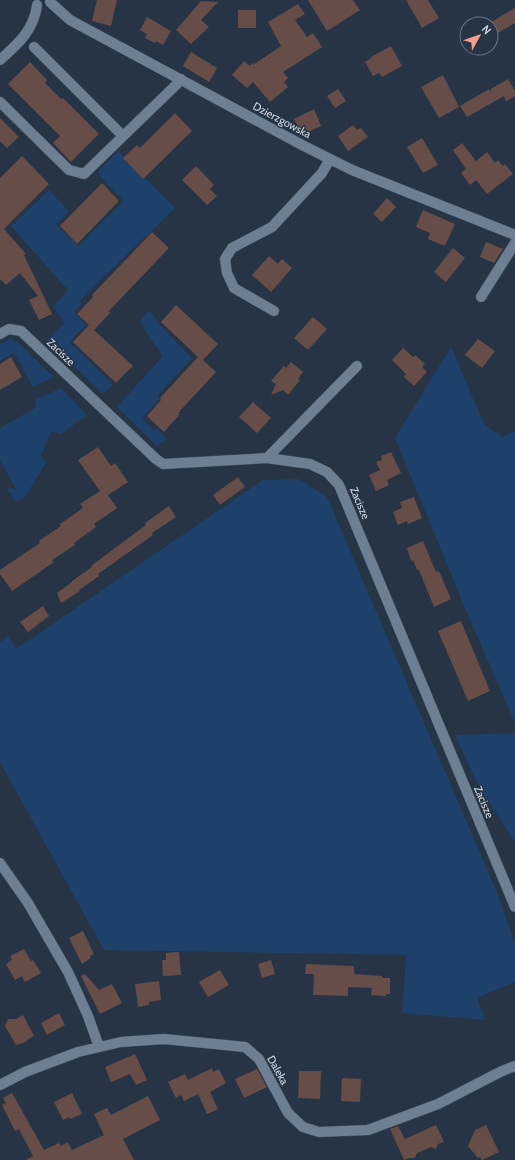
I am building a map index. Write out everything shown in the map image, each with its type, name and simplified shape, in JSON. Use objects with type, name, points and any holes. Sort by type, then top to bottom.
[{"type":"street","points":[[0,60],[24,36],[33,23],[37,6],[28,0]]},
{"type":"street","name":"Dzierzgowska","points":[[37,6],[51,1],[70,20],[352,170],[515,235]]},
{"type":"street","points":[[34,47],[123,136]]},
{"type":"street","points":[[0,102],[69,170],[84,174],[181,79]]},
{"type":"street","points":[[274,311],[234,288],[227,273],[225,259],[232,248],[272,227],[322,173],[330,159]]},
{"type":"street","points":[[481,297],[515,243]]},
{"type":"street","name":"Zacisze","points":[[0,334],[9,330],[21,331],[163,464],[267,458],[310,464],[327,472],[339,485],[514,903]]},
{"type":"street","points":[[267,458],[358,366]]},
{"type":"street","points":[[0,863],[28,903],[68,972],[88,1016],[98,1047]]},
{"type":"street","name":"Daleka","points":[[0,1085],[25,1072],[78,1052],[121,1042],[164,1039],[244,1047],[259,1059],[288,1113],[303,1127],[319,1132],[368,1130],[438,1104],[502,1071],[515,1066]]},
{"type":"shaded area","points":[[118,151],[175,208],[79,301],[82,304],[74,312],[86,325],[70,342],[113,385],[103,394],[47,340],[65,323],[53,307],[68,290],[11,226],[49,190],[69,211],[56,224],[78,246],[124,201],[102,179],[98,172]]},
{"type":"shaded area","points":[[150,310],[158,323],[192,358],[157,396],[160,398],[142,419],[155,431],[157,429],[167,439],[157,446],[117,407],[163,356],[146,332],[140,320]]},
{"type":"shaded area","points":[[11,338],[54,377],[33,387],[14,353],[0,361],[0,344]]},
{"type":"shaded area","points":[[451,347],[484,424],[502,437],[515,431],[515,723],[465,608],[395,438]]},
{"type":"shaded area","points":[[61,388],[87,415],[61,434],[51,432],[41,456],[46,463],[24,498],[19,501],[15,501],[7,488],[16,489],[0,460],[0,428],[35,408],[36,399]]},
{"type":"shaded area","points":[[299,479],[327,497],[498,895],[515,944],[515,982],[477,998],[485,1020],[402,1013],[406,955],[104,950],[0,762],[0,642],[8,636],[16,649],[263,480]]},
{"type":"shaded area","points":[[515,733],[515,842],[479,787],[455,735]]},
{"type":"building","points":[[97,0],[117,0],[111,26],[92,21]]},
{"type":"building","points":[[308,0],[353,0],[360,10],[327,31]]},
{"type":"building","points":[[406,0],[428,0],[439,18],[422,28]]},
{"type":"building","points":[[201,1],[218,2],[201,20],[209,27],[191,44],[176,30]]},
{"type":"building","points":[[298,4],[305,14],[295,20],[307,37],[313,33],[322,47],[283,72],[288,78],[284,82],[288,87],[270,102],[253,82],[247,88],[232,75],[244,61],[250,66],[252,63],[253,65],[281,46],[268,22]]},
{"type":"building","points":[[515,8],[515,23],[499,32],[499,17]]},
{"type":"building","points":[[238,10],[256,10],[256,28],[238,28]]},
{"type":"building","points":[[147,17],[171,31],[163,45],[145,38],[147,34],[140,30]]},
{"type":"building","points":[[391,46],[402,66],[382,77],[379,73],[373,76],[365,62]]},
{"type":"building","points":[[191,52],[217,68],[209,82],[183,66]]},
{"type":"building","points":[[30,62],[47,80],[45,83],[61,99],[63,98],[99,134],[71,162],[53,143],[60,136],[8,84]]},
{"type":"building","points":[[443,75],[459,107],[439,118],[421,87]]},
{"type":"building","points":[[508,79],[515,91],[515,96],[506,101],[504,96],[467,117],[460,106],[489,89],[491,93],[491,89]]},
{"type":"building","points":[[338,89],[346,101],[335,108],[327,96]]},
{"type":"building","points":[[314,109],[321,126],[302,135],[294,119]]},
{"type":"building","points":[[175,113],[192,131],[143,179],[123,158],[137,145],[140,148]]},
{"type":"building","points":[[0,118],[19,137],[7,148],[0,141]]},
{"type":"building","points":[[353,125],[357,130],[361,128],[368,137],[348,151],[338,136]]},
{"type":"building","points":[[422,138],[438,165],[423,173],[407,147]]},
{"type":"building","points":[[462,143],[476,161],[487,152],[495,163],[498,160],[503,166],[505,164],[513,174],[487,194],[476,180],[470,185],[461,173],[466,169],[453,150]]},
{"type":"building","points":[[22,156],[49,184],[4,229],[26,254],[24,255],[52,314],[39,320],[29,300],[38,296],[20,273],[6,285],[0,279],[0,178]]},
{"type":"building","points":[[196,166],[214,185],[210,189],[217,196],[207,205],[182,180]]},
{"type":"building","points":[[102,183],[119,201],[77,244],[60,226]]},
{"type":"building","points":[[387,198],[396,207],[382,222],[373,214]]},
{"type":"building","points":[[423,210],[455,224],[445,246],[428,239],[430,233],[416,227]]},
{"type":"building","points":[[152,232],[169,248],[109,311],[110,313],[94,330],[133,366],[116,383],[73,342],[89,325],[77,314],[93,297],[92,295]]},
{"type":"building","points":[[486,242],[503,249],[494,263],[480,257]]},
{"type":"building","points":[[453,248],[465,258],[446,282],[434,272]]},
{"type":"building","points":[[269,256],[278,264],[282,259],[292,268],[271,292],[252,275]]},
{"type":"building","points":[[176,305],[218,344],[203,360],[216,372],[178,413],[180,414],[164,432],[147,416],[161,400],[160,398],[198,357],[161,322]]},
{"type":"building","points":[[313,317],[327,329],[308,350],[294,338]]},
{"type":"building","points":[[478,339],[495,351],[482,368],[465,355]]},
{"type":"building","points":[[403,348],[413,357],[415,355],[425,364],[422,367],[427,372],[414,386],[404,377],[406,374],[392,360]]},
{"type":"building","points":[[11,357],[22,377],[0,390],[0,364]]},
{"type":"building","points":[[291,362],[303,372],[298,379],[300,380],[288,395],[283,390],[271,395],[276,384],[271,381],[284,366],[286,368]]},
{"type":"building","points":[[253,402],[271,418],[257,433],[239,417]]},
{"type":"building","points":[[98,447],[111,466],[115,463],[128,482],[108,495],[117,508],[94,524],[96,527],[74,543],[75,545],[52,560],[54,562],[12,591],[0,574],[0,570],[40,543],[39,541],[61,526],[60,524],[83,508],[80,504],[100,491],[78,460]]},
{"type":"building","points":[[391,452],[401,473],[387,480],[389,485],[376,491],[369,475],[380,470],[376,462],[382,460],[381,456]]},
{"type":"building","points":[[238,477],[245,487],[220,505],[213,495]]},
{"type":"building","points":[[414,497],[422,518],[408,524],[407,521],[398,525],[393,512],[402,508],[400,502]]},
{"type":"building","points":[[169,506],[176,517],[152,533],[153,535],[98,574],[99,576],[79,590],[80,591],[61,603],[57,593],[92,567],[91,566],[146,525],[145,523]]},
{"type":"building","points":[[423,541],[436,572],[439,571],[451,599],[434,607],[419,570],[417,570],[413,560],[411,561],[407,548]]},
{"type":"building","points":[[43,606],[49,616],[28,632],[20,622]]},
{"type":"building","points":[[461,621],[490,691],[468,701],[438,631]]},
{"type":"building","points":[[83,931],[94,954],[82,964],[69,938]]},
{"type":"building","points":[[24,949],[31,961],[33,960],[41,973],[25,982],[22,976],[15,980],[6,964],[12,960],[10,956]]},
{"type":"building","points":[[179,952],[181,975],[163,976],[162,960],[166,960],[166,953]]},
{"type":"building","points":[[271,960],[275,974],[262,978],[258,964]]},
{"type":"building","points":[[306,964],[354,966],[354,974],[390,978],[390,994],[386,994],[386,996],[371,995],[372,988],[348,987],[348,996],[313,995],[314,974],[305,974]]},
{"type":"building","points":[[220,970],[229,985],[208,997],[199,982]]},
{"type":"building","points":[[85,974],[99,990],[112,984],[122,1003],[100,1014],[81,976]]},
{"type":"building","points":[[159,981],[161,1000],[149,1002],[149,1005],[138,1007],[135,984]]},
{"type":"building","points":[[59,1013],[65,1025],[47,1035],[41,1023]]},
{"type":"building","points":[[23,1015],[34,1036],[26,1042],[16,1045],[5,1026],[8,1019],[16,1019]]},
{"type":"building","points":[[135,1054],[147,1080],[136,1085],[130,1074],[111,1082],[105,1067]]},
{"type":"building","points":[[212,1068],[213,1072],[219,1069],[226,1083],[210,1092],[218,1109],[207,1114],[198,1094],[184,1101],[181,1095],[176,1098],[168,1082],[185,1074],[188,1080]]},
{"type":"building","points":[[257,1069],[267,1087],[244,1098],[235,1079]]},
{"type":"building","points":[[299,1071],[321,1071],[320,1099],[298,1098]]},
{"type":"building","points":[[342,1078],[361,1079],[360,1102],[341,1101]]},
{"type":"building","points":[[12,1093],[44,1150],[59,1143],[61,1146],[68,1142],[72,1150],[104,1135],[94,1114],[107,1108],[111,1115],[148,1096],[160,1120],[123,1139],[134,1160],[26,1160],[33,1156],[19,1129],[15,1131],[2,1105],[6,1103],[3,1098]]},
{"type":"building","points":[[72,1093],[82,1114],[63,1120],[54,1102]]},
{"type":"building","points":[[436,1125],[444,1142],[438,1144],[436,1149],[431,1147],[417,1153],[415,1158],[404,1160],[390,1129],[398,1126],[405,1139]]},
{"type":"building","points":[[486,1125],[499,1152],[482,1160],[480,1157],[478,1158],[468,1146],[475,1130]]}]
